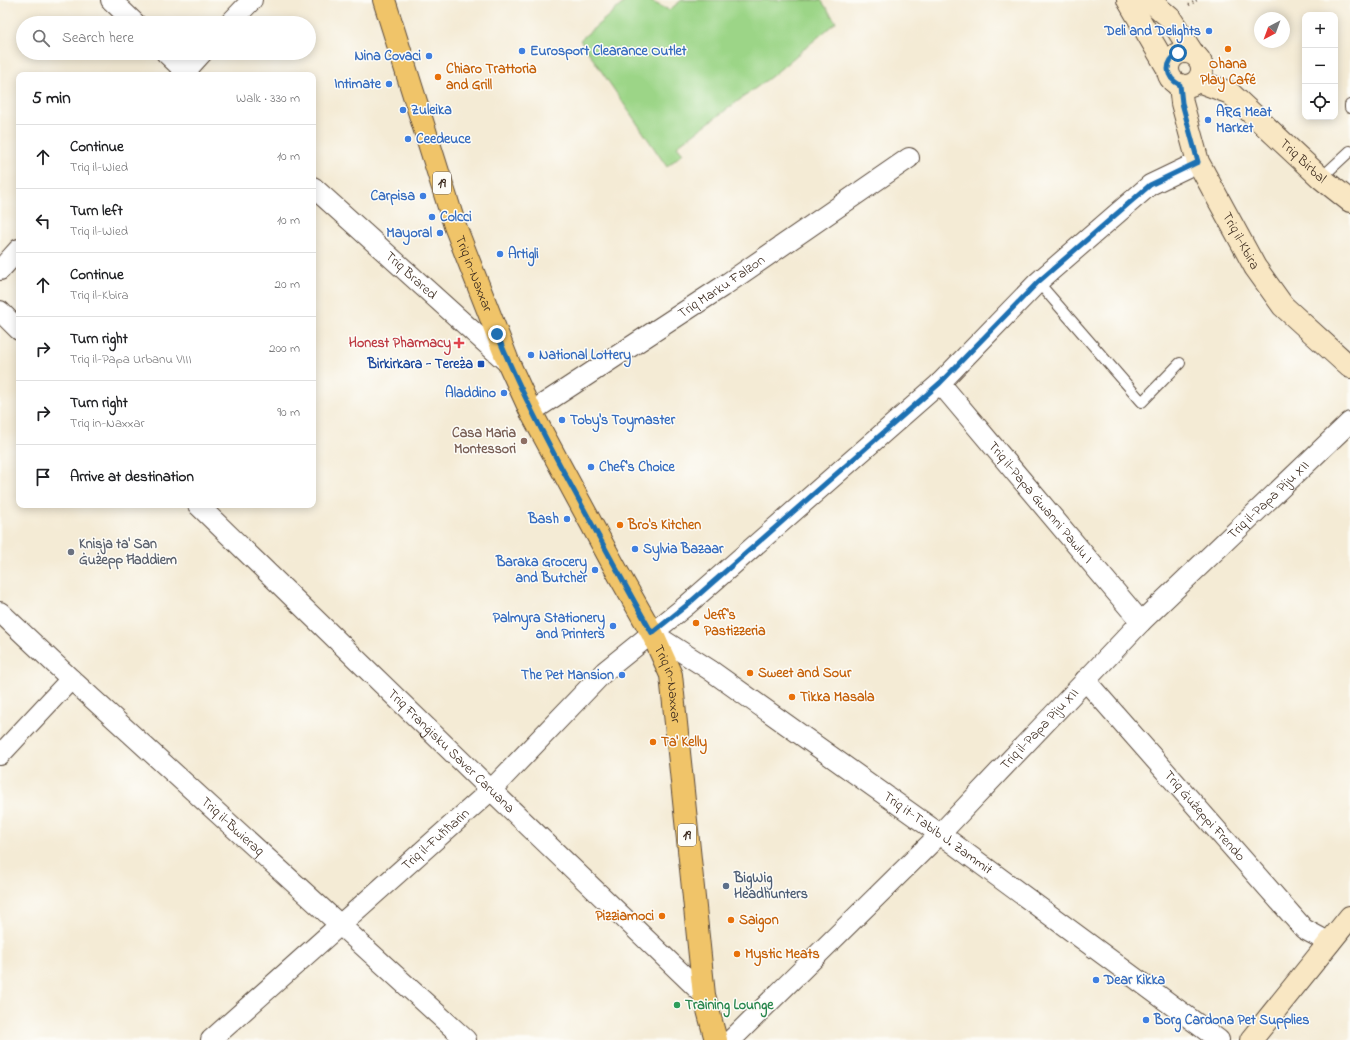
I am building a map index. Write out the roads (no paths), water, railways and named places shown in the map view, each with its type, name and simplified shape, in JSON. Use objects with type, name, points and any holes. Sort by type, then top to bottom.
[{"type":"main road","name":"Triq in-Naxxar","points":[[384,0],[455,226],[509,364],[531,412],[652,633],[670,675],[704,995],[716,1040]]},
{"type":"main road","points":[[1128,0],[1182,79]]},
{"type":"main road","points":[[1149,0],[1170,18],[1192,52],[1202,62],[1202,75],[1182,79]]},
{"type":"main road","points":[[1182,79],[1169,63],[1172,57],[1178,53],[1185,51],[1192,52]]},
{"type":"main road","name":"Triq il-Kbira","points":[[1182,79],[1182,103],[1198,162],[1255,267],[1283,306],[1350,367]]},
{"type":"main road","name":"Triq Birbal","points":[[1182,79],[1230,93],[1321,178],[1350,201]]},
{"type":"main road","points":[[1251,1040],[1350,917]]},
{"type":"street","points":[[111,0],[128,16]]},
{"type":"street","points":[[237,16],[252,0]]},
{"type":"street","points":[[172,60],[183,72]]},
{"type":"street","points":[[187,72],[196,60]]},
{"type":"street","name":"Triq Marku Falzon","points":[[531,412],[722,287],[910,158]]},
{"type":"street","name":"Triq il-Fuħħarin","points":[[211,1040],[491,790],[605,670],[687,605],[940,383],[1038,282],[1150,185],[1198,162]]},
{"type":"street","name":"Triq Brared","points":[[316,190],[509,364]]},
{"type":"street","points":[[0,270],[16,252]]},
{"type":"street","points":[[0,311],[16,327]]},
{"type":"street","name":"Triq il-Papa Ġwanni Pawlu I","points":[[940,383],[1141,622]]},
{"type":"street","name":"Triq il-Papa Piju XII","points":[[732,1040],[940,834],[1141,622],[1350,422]]},
{"type":"street","name":"Triq Franġisku Saver Caruana","points":[[201,508],[704,995]]},
{"type":"street","name":"Triq il-Bwieraq","points":[[0,612],[71,679],[466,1040]]},
{"type":"street","name":"Triq it-Tabib J. Zammit","points":[[652,633],[710,670],[940,834],[1219,1040]]},
{"type":"street","points":[[0,755],[71,679]]},
{"type":"street","name":"Triq Ġużeppi Frendo","points":[[1085,680],[1304,929],[1330,943]]},
{"type":"lane","points":[[1321,178],[1350,151]]},
{"type":"lane","points":[[1038,282],[1142,402],[1180,363]]},
{"type":"place","name":"Deli and Delights","points":[[1209,31]]},
{"type":"place","name":"Ohana Play Café","points":[[1228,49]]},
{"type":"place","name":"Eurosport Clearance Outlet","points":[[522,51]]},
{"type":"place","name":"Nina Covaci","points":[[429,56]]},
{"type":"place","name":"Chiaro Trattoria and Grill","points":[[438,77]]},
{"type":"place","name":"Intimate","points":[[389,84]]},
{"type":"place","name":"Zuleika","points":[[403,110]]},
{"type":"place","name":"ARG Meat Market","points":[[1208,120]]},
{"type":"place","name":"Ceedeuce","points":[[408,139]]},
{"type":"place","name":"Carpisa","points":[[423,196]]},
{"type":"place","name":"Colcci","points":[[432,217]]},
{"type":"place","name":"Mayoral","points":[[440,233]]},
{"type":"place","name":"Artigli","points":[[500,254]]},
{"type":"place","name":"Honest Pharmacy","points":[[459,343]]},
{"type":"place","name":"National Lottery","points":[[531,355]]},
{"type":"place","name":"Birkirkara - Tereża","points":[[481,364]]},
{"type":"place","name":"Aladdino","points":[[504,393]]},
{"type":"place","name":"Toby's Toymaster","points":[[562,420]]},
{"type":"place","name":"Casa Maria Montessori","points":[[524,441]]},
{"type":"place","name":"Chef's Choice","points":[[591,467]]},
{"type":"place","name":"Bash","points":[[567,519]]},
{"type":"place","name":"Bro's Kitchen","points":[[620,525]]},
{"type":"place","name":"Sylvia Bazaar","points":[[635,549]]},
{"type":"place","name":"Knisja ta' San Ġużepp Ħaddiem","points":[[71,552]]},
{"type":"place","name":"Baraka Grocery and Butcher","points":[[595,570]]},
{"type":"place","name":"Jeff's Pastizzeria","points":[[696,623]]},
{"type":"place","name":"Palmyra Stationery and Printers","points":[[613,626]]},
{"type":"place","name":"Sweet and Sour","points":[[750,673]]},
{"type":"place","name":"The Pet Mansion","points":[[622,675]]},
{"type":"place","name":"Tikka Masala","points":[[792,697]]},
{"type":"place","name":"Ta' Kelly","points":[[653,742]]},
{"type":"place","name":"BigWig Headhunters","points":[[726,886]]},
{"type":"place","name":"Pizziamoci","points":[[662,916]]},
{"type":"place","name":"Saigon","points":[[731,920]]},
{"type":"place","name":"Mystic Meats","points":[[737,954]]},
{"type":"place","name":"Dear Kikka","points":[[1096,980]]},
{"type":"place","name":"Training Lounge","points":[[677,1005]]},
{"type":"place","name":"Borg Cardona Pet Supplies","points":[[1146,1020]]}]
